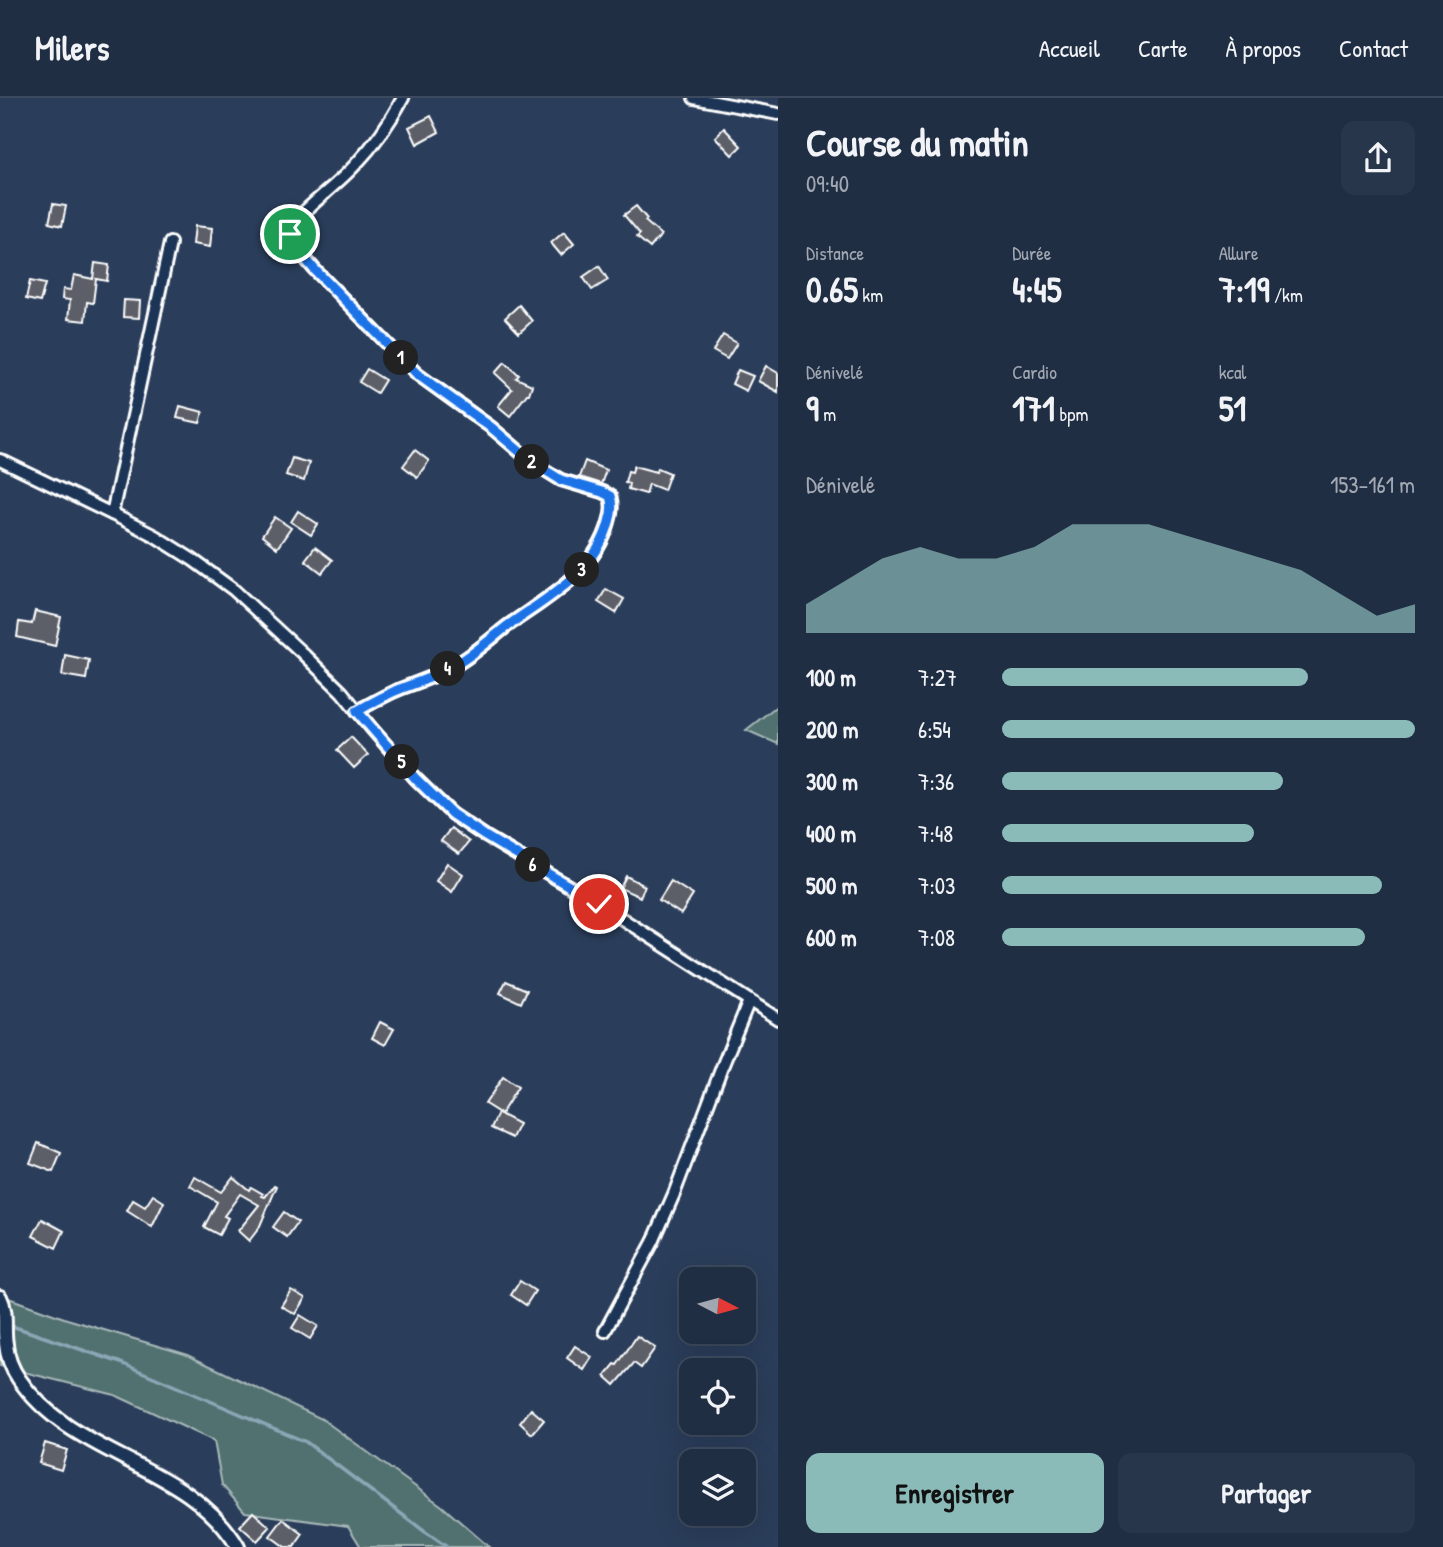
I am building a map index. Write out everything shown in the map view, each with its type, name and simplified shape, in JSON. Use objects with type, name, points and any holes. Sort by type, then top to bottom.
[{"type":"street","points":[[357,711],[392,693],[442,673],[468,658],[561,589],[595,554],[607,532],[612,503],[610,496],[561,480],[532,462],[492,428],[417,374],[315,270],[292,242],[290,234],[297,219],[355,166],[391,120],[403,98]]},
{"type":"street","points":[[694,98],[778,114]]},
{"type":"street","points":[[112,514],[170,243]]},
{"type":"street","points":[[0,460],[155,536],[193,560],[233,590],[342,692],[415,778],[452,814],[778,1019]]},
{"type":"street","points":[[605,1331],[659,1230],[749,1001]]},
{"type":"street","points":[[0,1297],[5,1308],[5,1343],[12,1366],[18,1378],[40,1403],[92,1443],[139,1465],[196,1499],[220,1522],[238,1547]]},
{"type":"green space","points":[[778,705],[778,744],[746,730]]},
{"type":"green space","points":[[0,1295],[67,1319],[185,1354],[322,1419],[442,1506],[489,1547],[361,1547],[348,1526],[245,1512],[222,1485],[214,1441],[115,1395],[0,1366]]},
{"type":"building","points":[[431,116],[439,132],[417,144],[409,127]]},
{"type":"building","points":[[724,128],[741,146],[732,155],[715,137]]},
{"type":"building","points":[[53,204],[66,206],[62,226],[49,223]]},
{"type":"building","points":[[636,206],[647,219],[645,221],[661,235],[650,248],[637,237],[640,234],[624,215]]},
{"type":"building","points":[[195,226],[212,228],[210,247],[193,244]]},
{"type":"building","points":[[564,232],[574,244],[561,255],[551,243]]},
{"type":"building","points":[[95,263],[109,265],[107,281],[96,279],[93,303],[87,302],[85,321],[68,319],[70,300],[62,299],[63,289],[71,290],[74,275],[93,279]]},
{"type":"building","points":[[599,266],[608,280],[592,290],[583,277]]},
{"type":"building","points":[[30,281],[45,284],[40,302],[26,299]]},
{"type":"building","points":[[124,300],[140,301],[139,318],[123,317]]},
{"type":"building","points":[[519,305],[532,321],[519,333],[505,318]]},
{"type":"building","points":[[723,335],[737,343],[727,359],[713,351]]},
{"type":"building","points":[[505,362],[519,375],[516,378],[532,385],[529,394],[510,416],[498,406],[512,389],[495,373]]},
{"type":"building","points":[[766,366],[778,373],[778,392],[758,381]]},
{"type":"building","points":[[367,369],[385,380],[377,393],[359,382]]},
{"type":"building","points":[[738,370],[753,376],[746,391],[732,384]]},
{"type":"building","points":[[180,406],[203,412],[200,423],[177,418]]},
{"type":"building","points":[[415,450],[429,461],[417,477],[403,466]]},
{"type":"building","points":[[292,458],[309,463],[304,481],[286,475]]},
{"type":"building","points":[[585,461],[606,470],[601,484],[579,477]]},
{"type":"building","points":[[634,466],[656,472],[658,468],[670,473],[664,490],[649,484],[646,494],[628,489],[629,483],[625,482],[628,471],[632,472]]},
{"type":"building","points":[[298,511],[318,524],[311,535],[291,522]]},
{"type":"building","points":[[275,517],[291,528],[277,548],[262,536]]},
{"type":"building","points":[[315,547],[332,560],[322,573],[305,560]]},
{"type":"building","points":[[606,589],[624,599],[616,613],[598,602]]},
{"type":"building","points":[[35,611],[61,617],[55,646],[17,637],[19,622],[32,624]]},
{"type":"building","points":[[65,655],[89,660],[86,679],[62,675]]},
{"type":"building","points":[[351,737],[368,755],[354,768],[337,750]]},
{"type":"building","points":[[451,828],[469,842],[459,854],[441,841]]},
{"type":"building","points":[[447,863],[463,874],[452,892],[436,881]]},
{"type":"building","points":[[626,876],[645,886],[640,897],[620,888]]},
{"type":"building","points":[[671,881],[693,895],[681,914],[659,900]]},
{"type":"building","points":[[506,981],[527,990],[521,1003],[500,993]]},
{"type":"building","points":[[380,1022],[394,1029],[385,1045],[372,1038]]},
{"type":"building","points":[[503,1077],[518,1087],[501,1114],[485,1104]]},
{"type":"building","points":[[498,1113],[519,1124],[512,1138],[491,1128]]},
{"type":"building","points":[[38,1143],[61,1153],[53,1172],[30,1163]]},
{"type":"building","points":[[195,1177],[221,1192],[233,1177],[249,1190],[251,1187],[265,1197],[277,1186],[259,1228],[249,1241],[238,1231],[259,1205],[240,1194],[224,1216],[228,1218],[219,1235],[204,1227],[217,1202],[190,1186]]},
{"type":"building","points":[[153,1195],[164,1202],[152,1227],[127,1211],[133,1200],[145,1207]]},
{"type":"building","points":[[284,1212],[298,1222],[287,1237],[273,1227]]},
{"type":"building","points":[[42,1219],[64,1231],[56,1248],[33,1236]]},
{"type":"building","points":[[520,1281],[535,1291],[526,1305],[511,1295]]},
{"type":"building","points":[[291,1290],[305,1298],[295,1314],[281,1306]]},
{"type":"building","points":[[300,1315],[318,1326],[310,1339],[292,1328]]},
{"type":"building","points":[[637,1336],[655,1348],[641,1368],[634,1363],[615,1385],[605,1376],[617,1365]]},
{"type":"building","points":[[575,1346],[592,1357],[584,1370],[567,1358]]},
{"type":"building","points":[[531,1409],[544,1420],[532,1434],[520,1423]]},
{"type":"building","points":[[45,1443],[67,1450],[61,1470],[39,1463]]},
{"type":"building","points":[[253,1512],[270,1527],[257,1541],[240,1526]]},
{"type":"building","points":[[283,1519],[303,1534],[294,1547],[285,1547],[270,1536]]},
{"type":"waterway","points":[[6,1324],[121,1363],[306,1442],[447,1547]]},
{"type":"route","points":[[290,234],[292,242],[315,270],[417,374],[492,428],[532,462],[561,480],[610,496],[612,503],[607,532],[595,554],[561,589],[468,658],[442,673],[392,693],[357,711],[415,778],[452,814],[599,904]]}]
